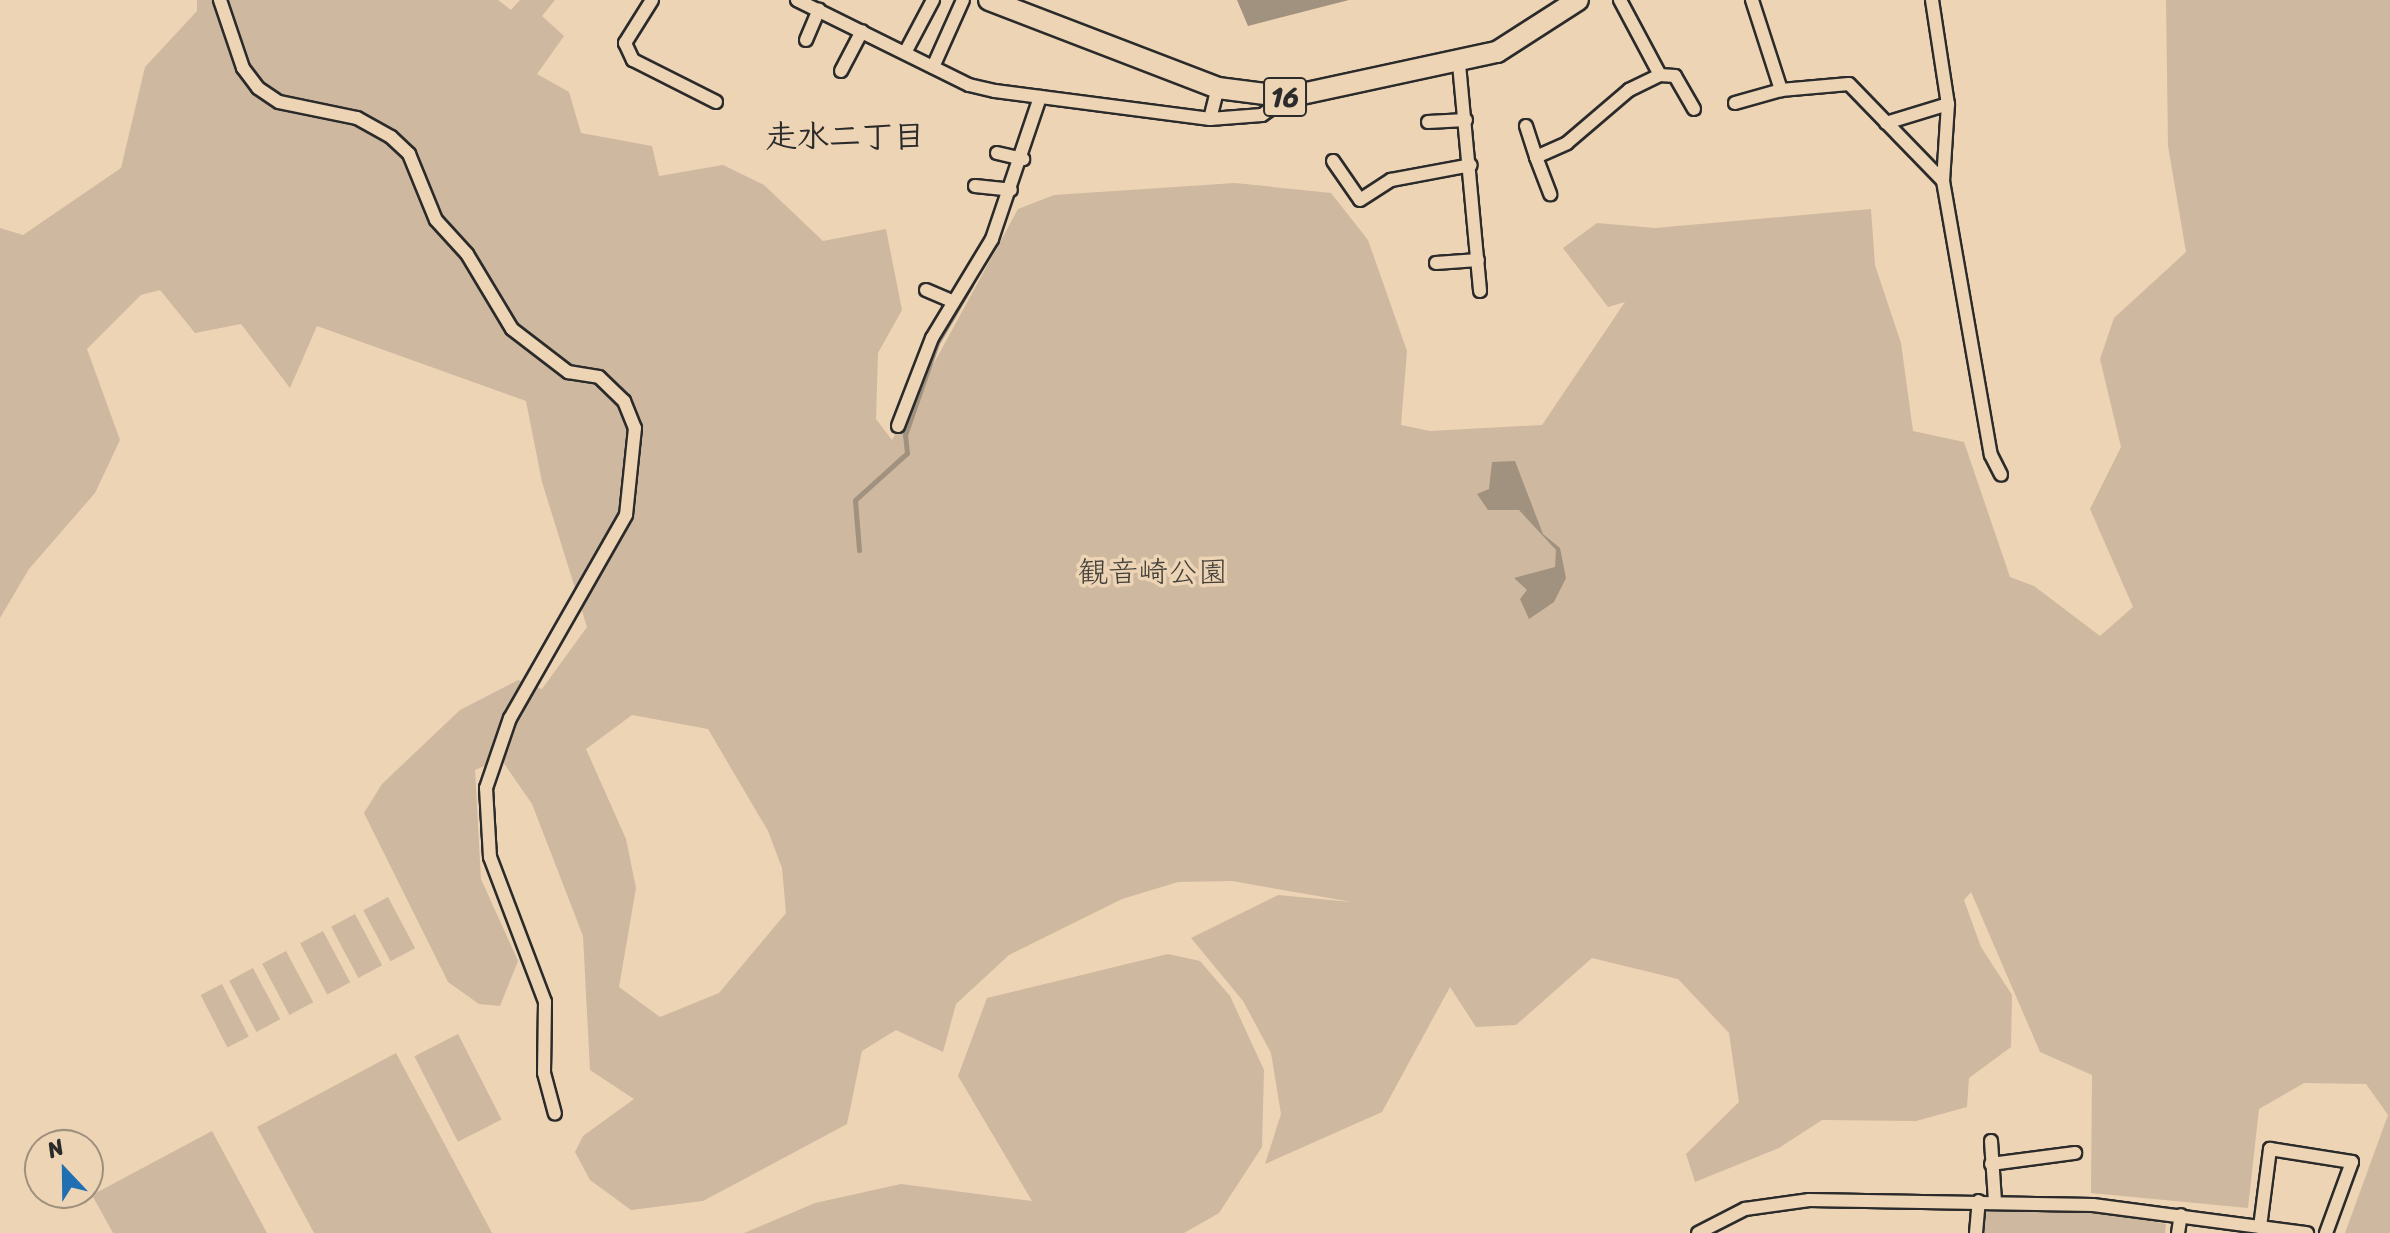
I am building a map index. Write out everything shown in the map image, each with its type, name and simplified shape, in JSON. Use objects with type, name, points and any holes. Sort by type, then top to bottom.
[{"type":"highway","name":"16","points":[[989,0],[1218,88],[1288,97],[1459,64],[1532,36],[1578,0]]},
{"type":"street","points":[[220,0],[243,68],[258,88],[279,102],[357,118],[391,137],[409,154],[436,220],[467,254],[512,329],[568,372],[599,377],[624,401],[635,428],[626,515],[510,718],[486,788],[490,857],[545,1002],[544,1073],[555,1114]]},
{"type":"street","points":[[652,0],[625,43],[633,60],[716,102]]},
{"type":"street","points":[[797,0],[906,51],[969,85],[1210,119],[1262,115],[1288,97]]},
{"type":"street","points":[[906,51],[933,0]]},
{"type":"street","points":[[933,67],[963,0]]},
{"type":"street","points":[[1620,0],[1660,75]]},
{"type":"street","points":[[1752,0],[1781,90]]},
{"type":"street","points":[[1932,0],[1948,104],[1943,181],[1991,455],[2001,475]]},
{"type":"street","points":[[806,40],[819,10]]},
{"type":"street","points":[[841,71],[862,31]]},
{"type":"street","points":[[1459,64],[1471,165],[1480,291]]},
{"type":"street","points":[[1536,157],[1567,143],[1629,90],[1660,75],[1675,76],[1694,109]]},
{"type":"street","points":[[1735,103],[1781,90],[1849,84],[1943,181]]},
{"type":"street","points":[[1210,119],[1218,88]]},
{"type":"street","points":[[898,426],[952,301],[992,239],[1023,159],[1040,97]]},
{"type":"street","points":[[1886,123],[1948,104]]},
{"type":"street","points":[[1428,122],[1466,120]]},
{"type":"street","points":[[1526,126],[1550,194]]},
{"type":"street","points":[[997,153],[1023,159]]},
{"type":"street","points":[[1333,161],[1360,200],[1391,180],[1471,165]]},
{"type":"street","points":[[975,186],[1011,190]]},
{"type":"street","points":[[1436,263],[1478,260]]},
{"type":"street","points":[[926,290],[952,301]]},
{"type":"street","points":[[1991,1141],[1995,1201]]},
{"type":"street","points":[[2260,1227],[2270,1149],[2352,1162],[2326,1233]]},
{"type":"street","points":[[1991,1164],[2075,1153]]},
{"type":"street","points":[[1976,1233],[1979,1201]]},
{"type":"street","points":[[1698,1233],[1745,1209],[1780,1202],[1979,1201],[2181,1215],[2307,1233]]},
{"type":"street","points":[[2178,1233],[2181,1215]]},
{"type":"green space","name":"観音崎公園","points":[[197,0],[498,0],[511,10],[520,0],[555,0],[542,16],[564,36],[537,74],[569,92],[581,133],[652,146],[659,176],[723,165],[764,185],[823,241],[886,229],[902,310],[878,353],[876,419],[892,440],[1018,209],[1054,195],[1235,183],[1331,193],[1368,240],[1407,351],[1401,425],[1430,431],[1542,425],[1625,302],[1608,307],[1563,248],[1597,223],[1655,228],[1871,209],[1875,265],[1901,343],[1913,431],[1964,442],[2010,577],[2034,586],[2100,636],[2133,607],[2090,509],[2121,447],[2100,359],[2114,318],[2186,252],[2168,146],[2166,0],[2390,0],[2390,1233],[2345,1233],[2388,1115],[2366,1084],[2304,1083],[2259,1109],[2248,1208],[2091,1193],[2092,1075],[2040,1052],[1971,892],[1964,900],[1981,947],[2012,995],[2011,1047],[1969,1078],[1967,1107],[1916,1121],[1822,1120],[1779,1148],[1695,1182],[1686,1154],[1739,1102],[1729,1033],[1678,979],[1592,958],[1516,1025],[1476,1027],[1450,987],[1382,1112],[1265,1164],[1281,1114],[1271,1053],[1243,1001],[1191,938],[1278,895],[1352,902],[1232,881],[1178,882],[1122,899],[1009,955],[956,1004],[943,1052],[896,1030],[862,1051],[847,1124],[703,1201],[631,1210],[590,1180],[575,1152],[583,1136],[634,1099],[590,1070],[583,936],[532,804],[501,759],[475,770],[481,879],[518,961],[500,1006],[479,1004],[448,982],[364,813],[382,784],[460,710],[518,680],[542,689],[587,627],[542,482],[526,401],[317,326],[290,388],[241,324],[195,333],[160,290],[141,295],[87,349],[120,440],[95,493],[29,569],[0,618],[0,228],[23,235],[121,168],[145,67],[197,11]],"holes":[[[632,715],[708,729],[768,831],[782,868],[786,913],[719,993],[660,1017],[619,987],[636,888],[626,839],[586,749]]]},
{"type":"green space","points":[[388,897],[415,948],[391,961],[363,910]]},
{"type":"green space","points":[[355,914],[382,965],[358,978],[331,927]]},
{"type":"green space","points":[[323,931],[350,982],[327,994],[300,943]]},
{"type":"green space","points":[[286,951],[313,1002],[289,1015],[262,964]]},
{"type":"green space","points":[[1168,954],[1200,961],[1230,996],[1264,1070],[1262,1147],[1219,1213],[1184,1233],[744,1233],[815,1203],[901,1184],[1032,1201],[958,1076],[987,998]]},
{"type":"green space","points":[[253,968],[280,1019],[256,1032],[229,981]]},
{"type":"green space","points":[[222,984],[249,1037],[227,1047],[201,995]]},
{"type":"green space","points":[[458,1034],[502,1120],[458,1142],[414,1056]]},
{"type":"green space","points":[[396,1053],[492,1233],[314,1233],[257,1127]]},
{"type":"green space","points":[[212,1131],[267,1233],[113,1233],[100,1209],[104,1209],[104,1189]]},
{"type":"green space","points":[[1982,1207],[2100,1212],[2166,1224],[2165,1233],[1978,1233]]},
{"type":"shaded area","points":[[1237,0],[1349,0],[1248,26]]},
{"type":"shaded area","points":[[1515,461],[1543,534],[1560,548],[1566,578],[1554,602],[1529,619],[1520,599],[1527,590],[1514,578],[1555,567],[1556,550],[1519,510],[1488,510],[1477,494],[1489,489],[1492,462]]},
{"type":"waterway","points":[[859,550],[855,500],[907,453],[905,435],[937,343],[971,285]]},
{"type":"district","name":"走水二丁目","points":[[845,137]]}]
